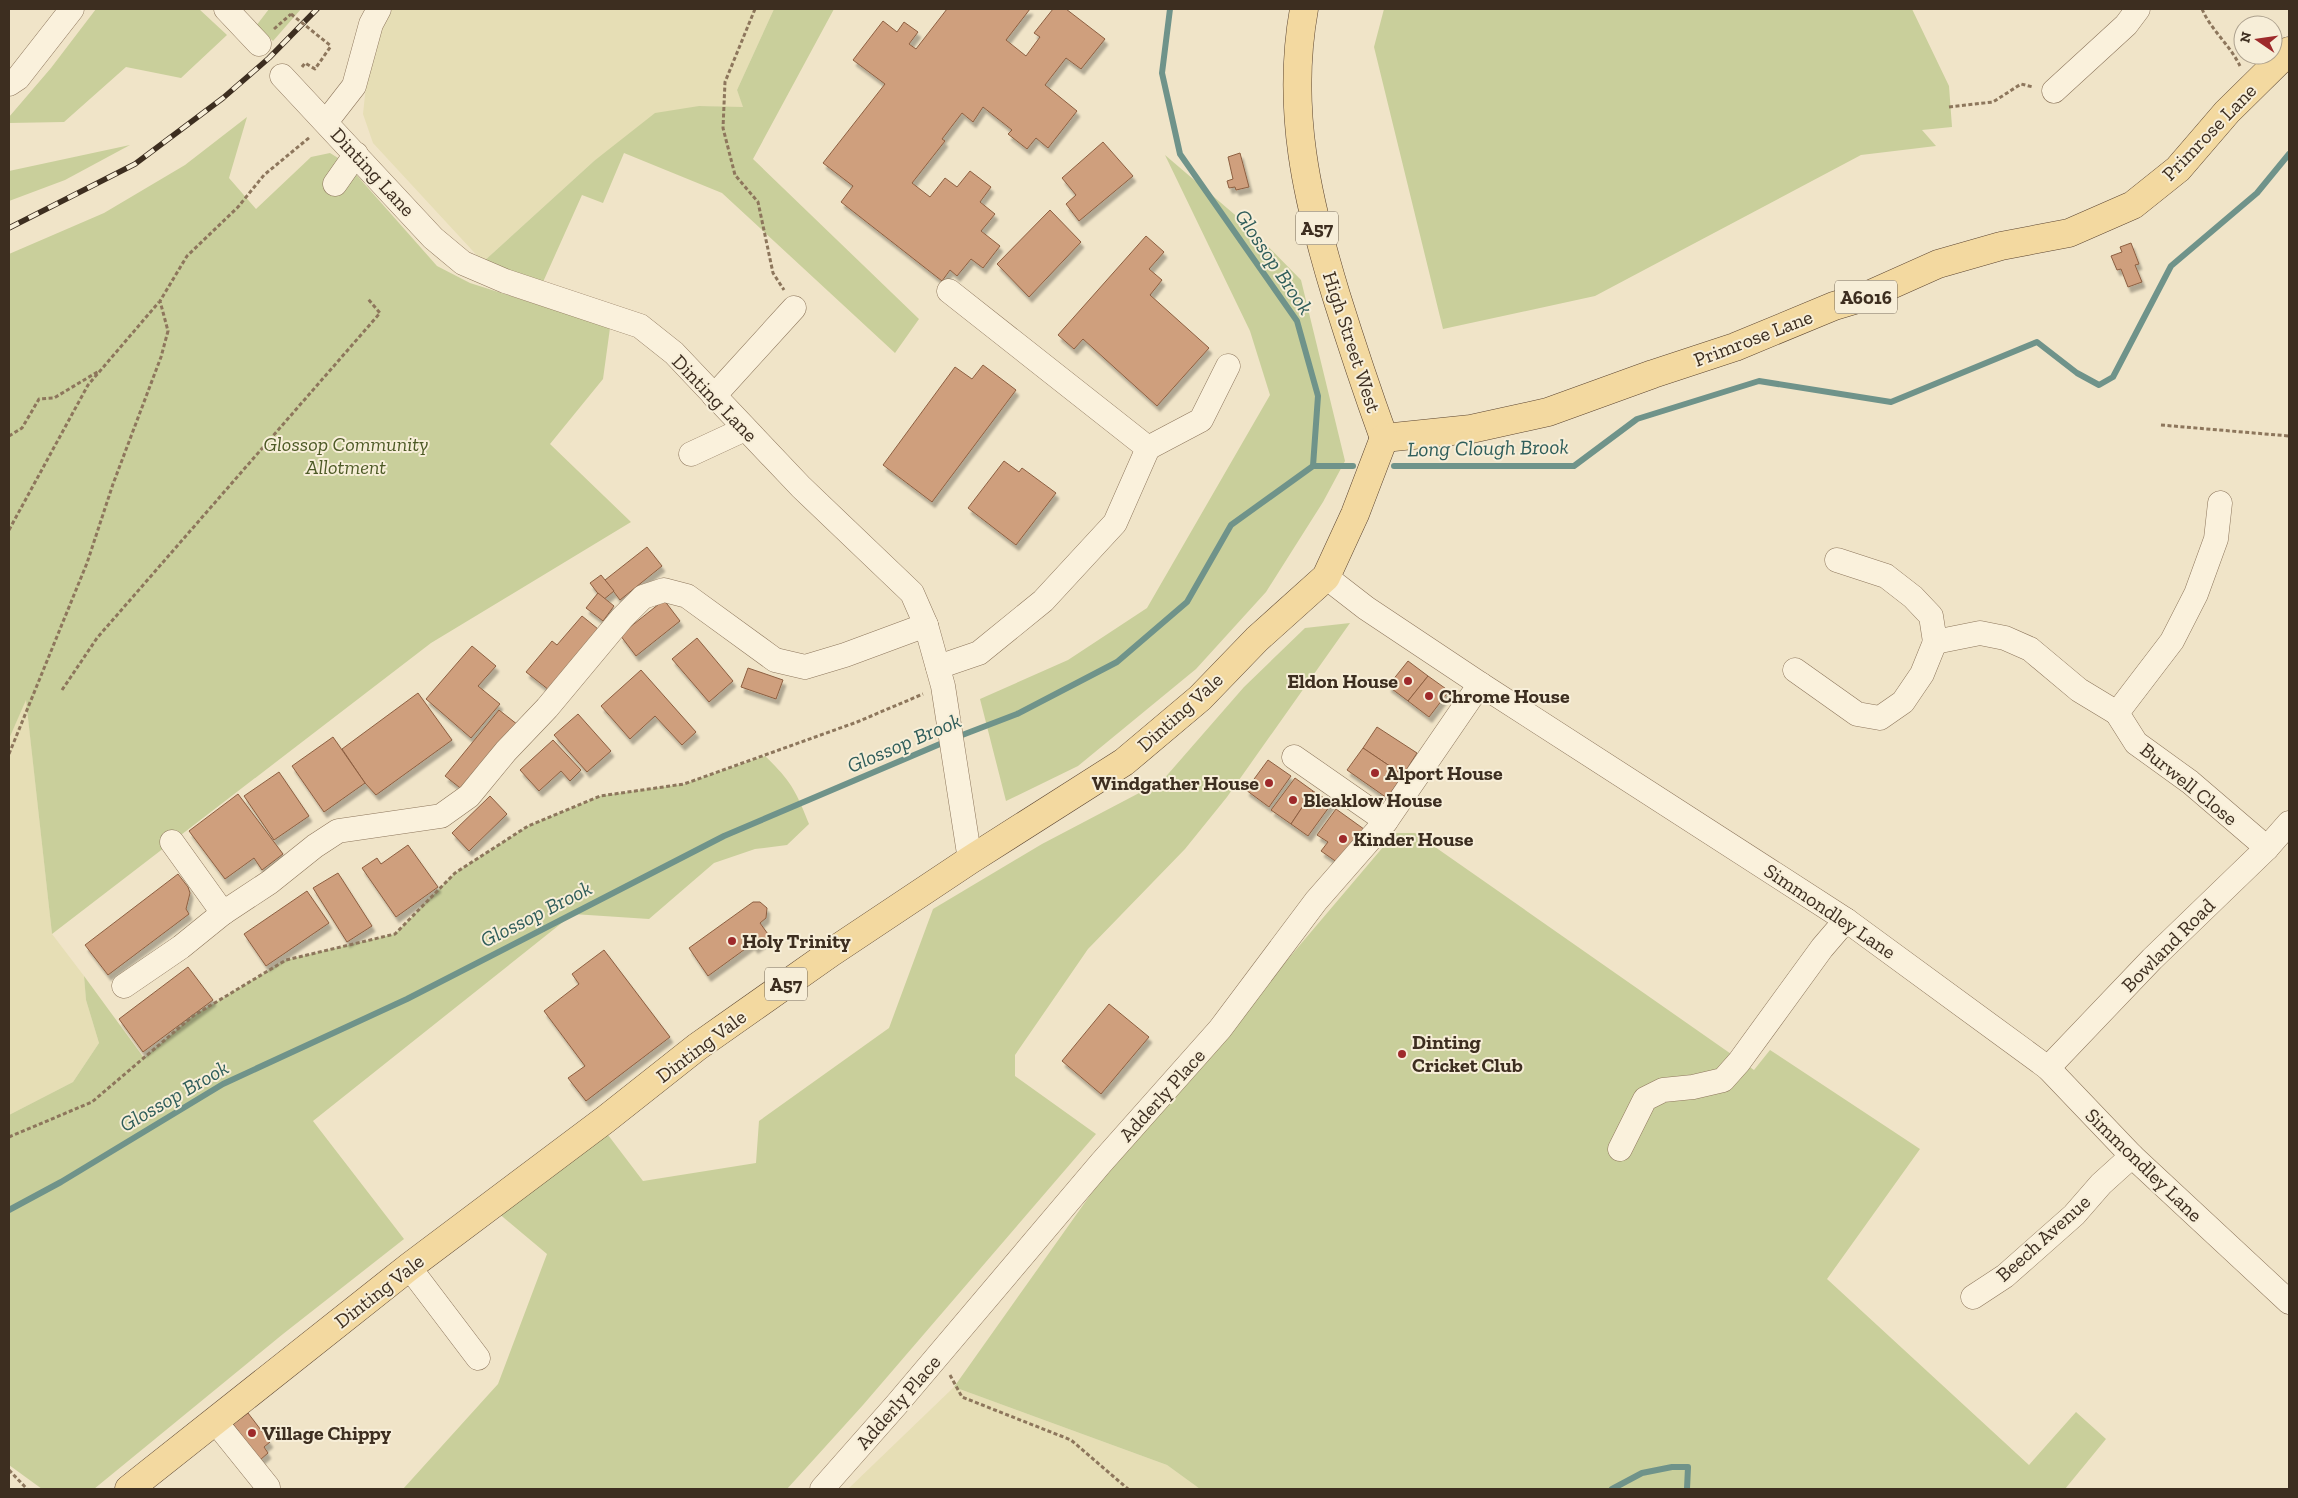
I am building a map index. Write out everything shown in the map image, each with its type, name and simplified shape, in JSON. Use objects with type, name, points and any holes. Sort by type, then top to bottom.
[{"type":"main road","name":"High Street West","points":[[1304,9],[1297,74],[1298,122],[1306,187],[1338,299],[1384,438]]},
{"type":"main road","name":"Primrose Lane","points":[[1384,438],[1471,429],[1548,412],[1735,347],[1834,306],[1864,297],[1938,264],[2001,246],[2069,232],[2133,205],[2178,169],[2227,112],[2289,51]]},
{"type":"main road","name":"Dinting Vale","points":[[129,1489],[409,1267],[758,1003],[970,860],[1124,762],[1200,698],[1257,639],[1326,577],[1354,514],[1384,438]]},
{"type":"street","points":[[9,84],[18,78],[72,9]]},
{"type":"street","points":[[226,9],[265,38]]},
{"type":"street","points":[[326,122],[354,86],[371,24],[379,9]]},
{"type":"street","points":[[2054,91],[2126,25],[2138,9]]},
{"type":"street","name":"Dinting Lane","points":[[282,76],[433,238],[464,263],[505,281],[640,326],[674,354],[800,487],[912,593],[926,625],[942,686],[958,774],[970,860]]},
{"type":"street","points":[[335,184],[356,154]]},
{"type":"street","points":[[949,291],[1148,448]]},
{"type":"street","points":[[714,396],[794,308]]},
{"type":"street","points":[[942,686],[979,652],[1043,601],[1115,523],[1148,448],[1201,420],[1228,366]]},
{"type":"street","points":[[691,454],[745,429]]},
{"type":"street","points":[[1935,642],[1980,633],[2004,638],[2030,649],[2080,690],[2117,713],[2172,641],[2196,594],[2216,539],[2220,503]]},
{"type":"street","points":[[1794,670],[1857,714],[1880,718],[1903,702],[1922,674],[1935,642],[1931,616],[1913,597],[1886,576],[1837,560]]},
{"type":"street","name":"Simmondley Lane","points":[[1326,577],[1366,608],[1480,684],[1846,920],[2048,1068],[2132,1156],[2289,1302]]},
{"type":"street","points":[[124,986],[181,947],[223,913],[270,882],[315,846],[338,831],[441,816],[469,796],[506,750],[547,708],[622,618],[643,596],[664,590],[687,596],[775,660],[805,667],[846,655],[926,625]]},
{"type":"street","name":"Adderly Place","points":[[822,1489],[938,1356],[1101,1163],[1220,1029],[1316,901],[1386,822],[1480,684]]},
{"type":"street","name":"Burwell Close","points":[[2117,713],[2136,743],[2190,782],[2266,848]]},
{"type":"street","points":[[1294,757],[1386,822]]},
{"type":"street","name":"Bowland Road","points":[[2048,1068],[2152,959],[2266,848],[2289,823]]},
{"type":"street","points":[[172,842],[223,913]]},
{"type":"street","points":[[1620,1149],[1645,1099],[1663,1090],[1693,1087],[1723,1080],[1739,1062],[1822,948],[1846,920]]},
{"type":"street","name":"Beech Avenue","points":[[1973,1297],[2005,1276],[2074,1215],[2101,1184],[2132,1156]]},
{"type":"street","points":[[409,1267],[478,1358]]},
{"type":"street","points":[[214,1420],[268,1487]]},
{"type":"path","points":[[755,9],[725,82],[723,128],[735,175],[758,202],[773,272],[794,308]]},
{"type":"path","points":[[2202,9],[2208,22],[2234,53],[2243,71],[2254,85]]},
{"type":"path","points":[[265,38],[291,14],[331,46],[315,69],[304,63]]},
{"type":"path","points":[[1949,107],[1993,102],[2021,84],[2054,91]]},
{"type":"path","points":[[9,530],[88,385],[160,302],[187,256],[238,207],[264,175],[326,122]]},
{"type":"path","points":[[62,690],[98,638],[380,313],[368,299]]},
{"type":"path","points":[[9,754],[87,563],[113,484],[162,357],[168,331],[160,302]]},
{"type":"path","points":[[9,436],[22,428],[39,399],[54,398],[101,369]]},
{"type":"path","points":[[2161,425],[2289,436]]},
{"type":"path","points":[[9,1137],[92,1102],[193,1016],[286,960],[395,934],[455,873],[528,826],[600,796],[684,784],[857,722],[942,686]]},
{"type":"path","points":[[938,1356],[962,1396],[1071,1440],[1128,1489]]},
{"type":"path","points":[[9,1470],[27,1489]]},
{"type":"shaded area","points":[[389,9],[774,9],[737,90],[744,108],[699,106],[594,161],[483,262],[373,143],[363,114],[369,58]]},
{"type":"shaded area","points":[[26,699],[52,934],[84,976],[86,1000],[99,1043],[73,1082],[9,1115],[9,739]]},
{"type":"shaded area","points":[[954,1387],[1167,1465],[1200,1489],[848,1489]]},
{"type":"green space","points":[[96,9],[199,9],[227,35],[181,78],[126,67],[64,122],[9,123],[9,117],[51,68]]},
{"type":"green space","points":[[269,9],[301,9],[273,41],[256,26]]},
{"type":"green space","points":[[774,9],[834,9],[753,159],[919,319],[895,353],[722,193],[624,153],[603,203],[582,195],[543,282],[483,262],[594,161],[655,113],[699,106],[743,107],[737,90]]},
{"type":"green space","points":[[1384,9],[1912,9],[1949,86],[1952,127],[1922,130],[1936,146],[1861,155],[1595,296],[1443,329],[1374,47]]},
{"type":"green space","name":"Glossop Community Allotment","points":[[247,117],[229,178],[256,209],[311,157],[330,153],[346,163],[437,266],[470,283],[610,328],[603,379],[550,444],[631,522],[431,643],[52,934],[26,700],[9,739],[9,254],[104,213],[185,165]]},
{"type":"green space","points":[[130,145],[65,180],[9,201],[9,171]]},
{"type":"green space","points":[[1165,155],[1248,226],[1301,280],[1345,461],[1323,502],[1266,592],[1196,669],[1078,766],[1006,801],[980,699],[1068,660],[1147,608],[1270,395],[1250,331]]},
{"type":"green space","points":[[1350,623],[1227,797],[1185,849],[1088,949],[1015,1055],[1015,1076],[1096,1134],[863,1405],[787,1489],[403,1489],[498,1384],[547,1254],[497,1212],[605,1131],[643,1181],[756,1163],[759,1121],[889,1028],[933,909],[1042,844],[1162,781],[1244,687],[1305,628]]},
{"type":"green space","points":[[765,756],[792,787],[809,824],[787,845],[755,849],[714,863],[649,919],[573,914],[313,1121],[404,1239],[283,1334],[94,1489],[42,1489],[9,1465],[9,1115],[73,1082],[99,1043],[86,1000],[84,976],[144,1058],[193,1016],[286,960],[395,934],[455,873],[528,826],[600,796],[684,784]]},
{"type":"green space","points":[[1395,833],[1415,833],[1754,1070],[1770,1050],[1920,1149],[1827,1279],[2029,1465],[2076,1412],[2106,1439],[2065,1489],[1200,1489],[1167,1465],[954,1387],[1103,1177]]},
{"type":"building","points":[[947,9],[1030,9],[1006,40],[1026,56],[1040,37],[1034,33],[1053,9],[1066,9],[1105,39],[1081,69],[1066,58],[1045,85],[1077,111],[1048,148],[1036,138],[1027,149],[1008,134],[1012,130],[983,107],[973,122],[962,113],[942,139],[945,141],[912,183],[930,197],[945,178],[957,187],[970,171],[991,187],[980,202],[995,214],[981,231],[1000,246],[983,268],[971,259],[957,276],[950,270],[942,281],[841,202],[853,186],[823,163],[885,84],[853,60],[883,21],[897,32],[904,22],[918,32],[909,44],[916,49]]},
{"type":"building","points":[[1103,142],[1133,176],[1079,221],[1066,204],[1076,195],[1062,178]]},
{"type":"building","points":[[1240,153],[1249,187],[1236,190],[1235,187],[1229,188],[1227,181],[1233,179],[1228,157]]},
{"type":"building","points":[[1050,210],[1081,242],[1029,297],[997,264]]},
{"type":"building","points":[[1146,236],[1164,252],[1149,269],[1162,280],[1150,295],[1209,348],[1157,406],[1083,339],[1074,349],[1058,335]]},
{"type":"building","points":[[2131,243],[2139,264],[2135,265],[2142,282],[2128,287],[2121,269],[2117,270],[2111,256],[2122,252],[2120,247]]},
{"type":"building","points":[[983,365],[1016,390],[932,502],[883,465],[955,367],[972,379]]},
{"type":"building","points":[[1004,461],[1019,472],[1022,468],[1056,493],[1016,545],[968,508]]},
{"type":"building","points":[[647,547],[662,566],[620,600],[605,580]]},
{"type":"building","points":[[601,575],[614,591],[603,600],[590,583]]},
{"type":"building","points":[[598,593],[614,606],[603,621],[586,608]]},
{"type":"building","points":[[664,600],[680,621],[636,656],[620,635]]},
{"type":"building","points":[[582,616],[598,629],[549,690],[526,672],[552,641],[557,645]]},
{"type":"building","points":[[697,638],[733,681],[709,702],[672,659]]},
{"type":"building","points":[[472,646],[496,666],[478,686],[500,704],[471,738],[426,699]]},
{"type":"building","name":"Eldon House","points":[[1408,661],[1428,676],[1408,701],[1388,686]]},
{"type":"building","points":[[748,668],[783,680],[776,699],[741,687]]},
{"type":"building","points":[[641,670],[696,732],[682,745],[655,716],[630,739],[601,706]]},
{"type":"building","name":"Chrome House","points":[[1428,676],[1449,691],[1429,717],[1408,701]]},
{"type":"building","points":[[418,693],[452,740],[376,795],[365,783],[342,749]]},
{"type":"building","points":[[499,710],[518,725],[464,791],[445,776]]},
{"type":"building","points":[[578,714],[611,751],[587,772],[554,735]]},
{"type":"building","points":[[1377,727],[1417,753],[1403,775],[1363,748]]},
{"type":"building","points":[[333,737],[365,783],[324,812],[292,766]]},
{"type":"building","points":[[553,740],[581,770],[570,781],[561,771],[539,791],[520,770]]},
{"type":"building","name":"Alport House","points":[[1363,748],[1403,775],[1387,798],[1347,770]]},
{"type":"building","name":"Windgather House","points":[[1268,760],[1291,776],[1269,807],[1246,790]]},
{"type":"building","points":[[279,772],[309,816],[274,840],[244,796]]},
{"type":"building","name":"Bleaklow House","points":[[1295,778],[1313,791],[1291,824],[1271,810]]},
{"type":"building","points":[[1313,791],[1332,803],[1308,836],[1291,824]]},
{"type":"building","points":[[238,794],[283,854],[262,870],[254,858],[225,879],[189,831]]},
{"type":"building","points":[[490,796],[507,814],[469,851],[452,833]]},
{"type":"building","name":"Kinder House","points":[[1336,809],[1368,832],[1341,865],[1321,851],[1328,842],[1317,835]]},
{"type":"building","points":[[408,845],[438,887],[396,917],[362,868],[377,858],[381,864]]},
{"type":"building","points":[[338,873],[372,926],[347,942],[313,888]]},
{"type":"building","points":[[178,874],[188,887],[190,893],[186,909],[189,914],[108,975],[85,945]]},
{"type":"building","points":[[307,891],[329,923],[266,966],[244,934]]},
{"type":"building","name":"Holy Trinity","points":[[753,902],[760,902],[767,908],[766,918],[760,923],[770,937],[755,948],[752,944],[708,976],[689,948]]},
{"type":"building","points":[[604,950],[670,1037],[586,1101],[568,1078],[585,1066],[544,1011],[579,984],[572,974]]},
{"type":"building","points":[[188,967],[213,1000],[143,1052],[119,1019]]},
{"type":"building","points":[[1109,1004],[1149,1037],[1101,1094],[1062,1061]]},
{"type":"building","name":"Village Chippy","points":[[248,1413],[270,1442],[264,1447],[268,1453],[260,1460],[233,1424]]},
{"type":"waterway","name":"Glossop Brook","points":[[957,737],[1017,714],[1117,662],[1187,602],[1231,525],[1313,466],[1318,396],[1297,321],[1180,154],[1162,73],[1170,9]]},
{"type":"waterway","name":"Long Clough Brook","points":[[1394,466],[1574,466],[1637,419],[1759,381],[1891,402],[2037,342],[2077,373],[2099,385],[2113,377],[2171,266],[2257,193],[2289,154]]},
{"type":"waterway","name":"Long Clough Brook","points":[[1313,466],[1353,466]]},
{"type":"waterway","name":"Glossop Brook","points":[[9,1210],[61,1182],[223,1084],[407,999],[724,836],[947,741]]},
{"type":"waterway","points":[[1612,1489],[1642,1473],[1672,1467],[1688,1467],[1687,1489]]},
{"type":"railway","points":[[9,228],[135,164],[223,98],[269,58],[317,9]]},
{"type":"place","name":"Eldon House","points":[[1408,681]]},
{"type":"place","name":"Chrome House","points":[[1429,696]]},
{"type":"place","name":"Alport House","points":[[1375,773]]},
{"type":"place","name":"Windgather House","points":[[1269,783]]},
{"type":"place","name":"Bleaklow House","points":[[1293,800]]},
{"type":"place","name":"Kinder House","points":[[1343,839]]},
{"type":"place","name":"Holy Trinity","points":[[732,941]]},
{"type":"place","name":"Dinting Cricket Club","points":[[1402,1054]]},
{"type":"place","name":"Village Chippy","points":[[252,1433]]}]
